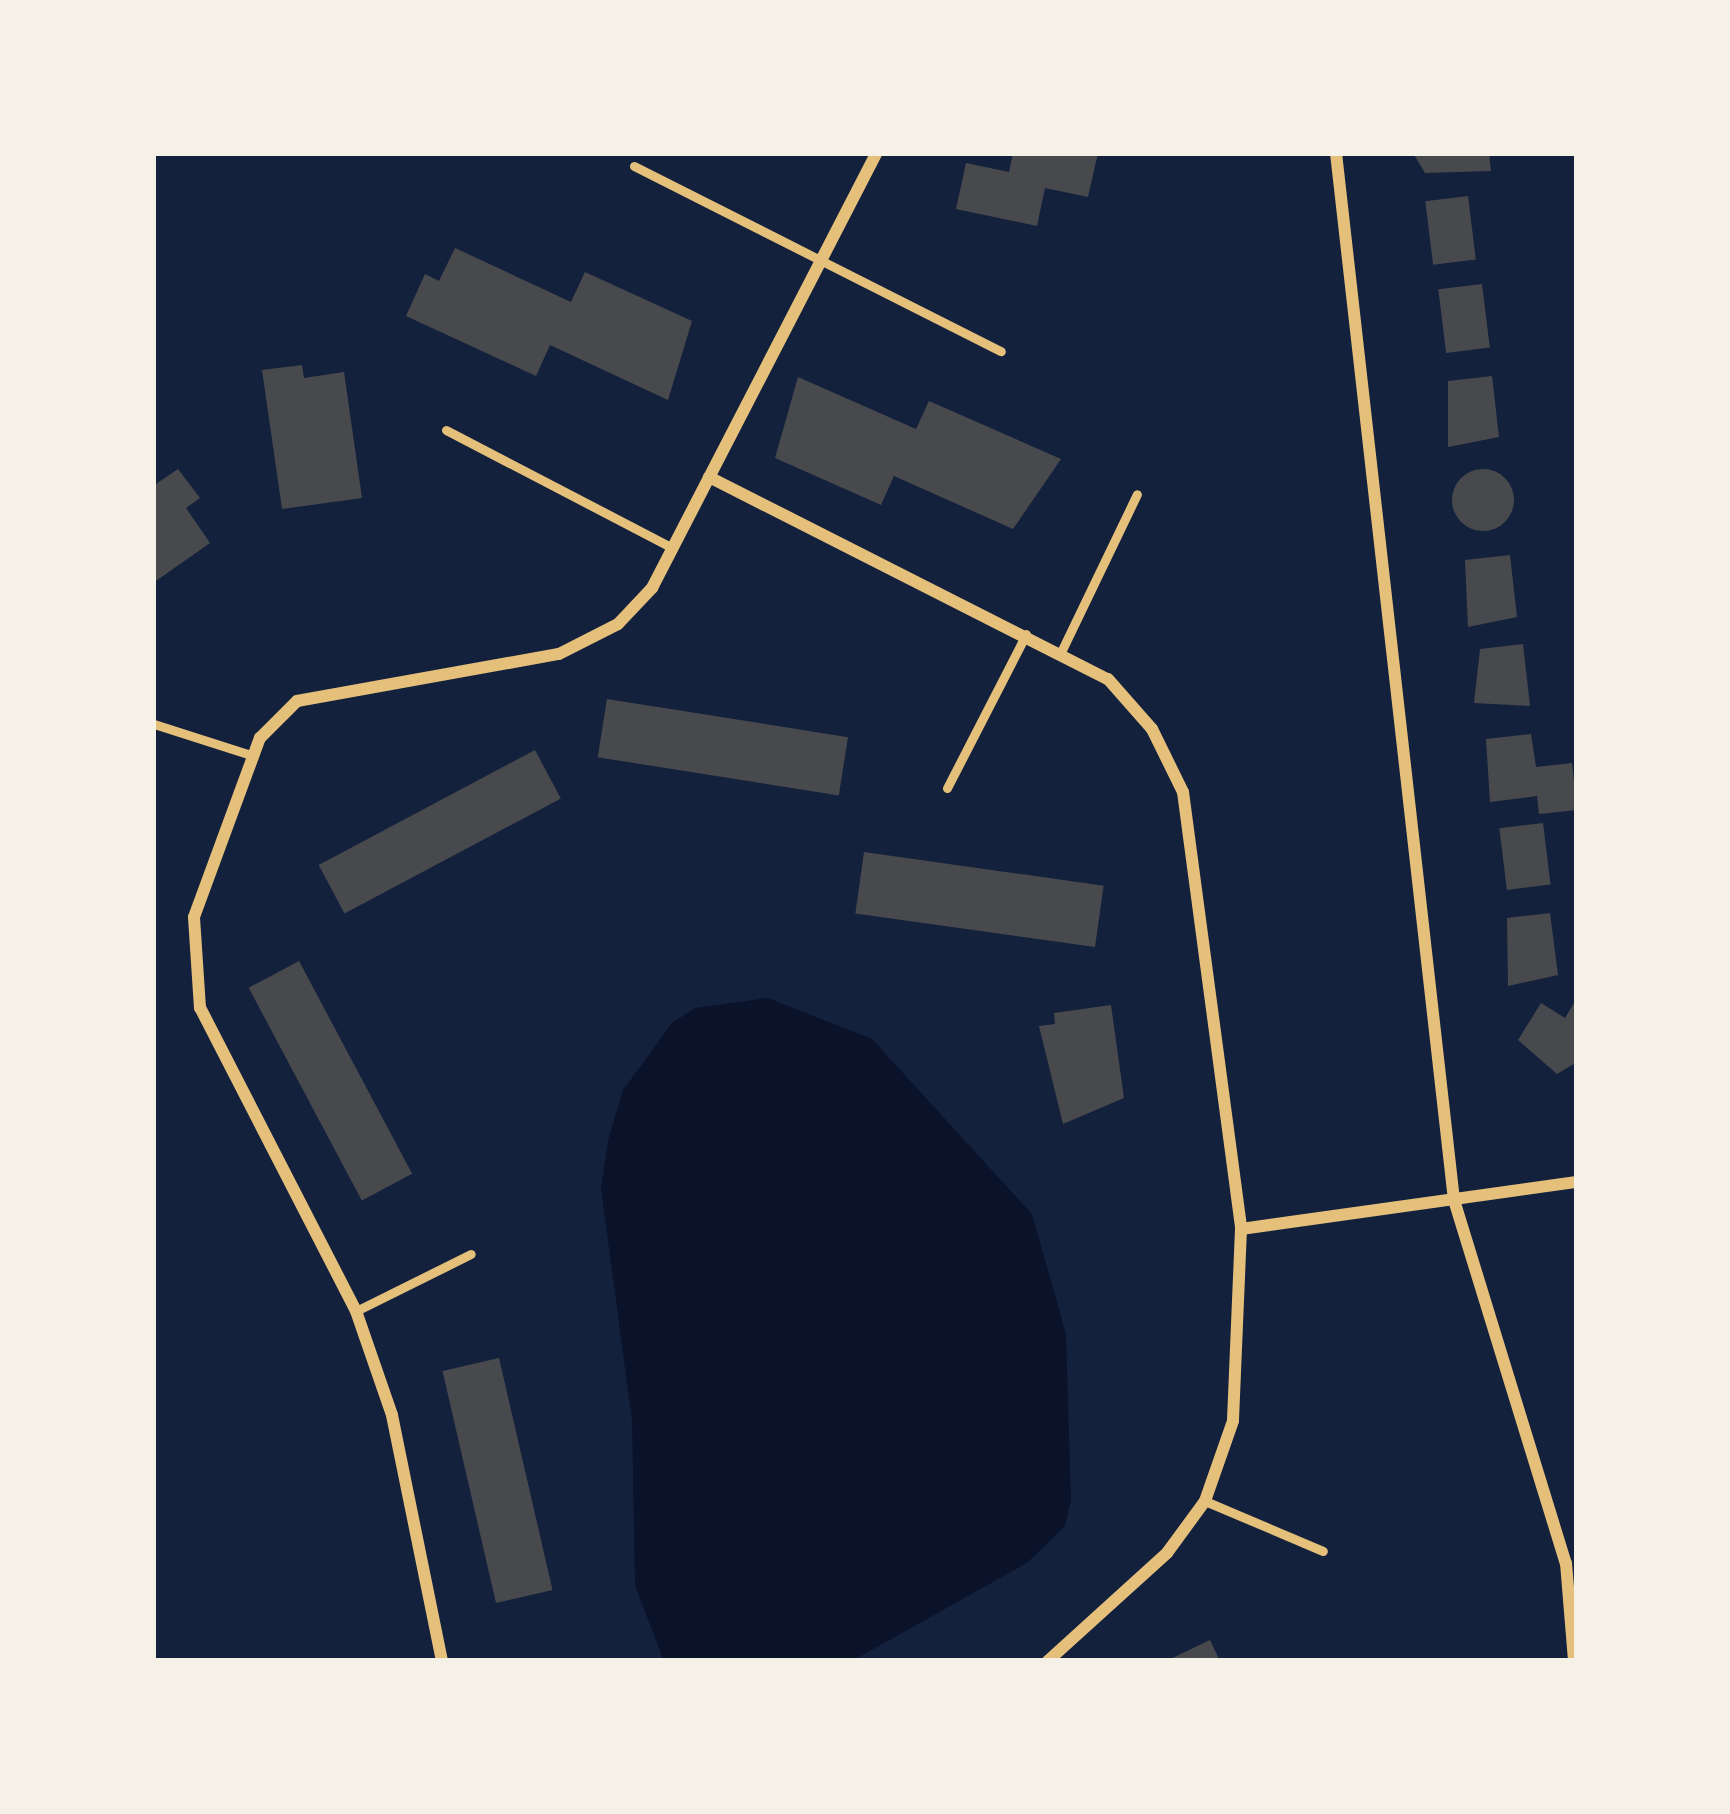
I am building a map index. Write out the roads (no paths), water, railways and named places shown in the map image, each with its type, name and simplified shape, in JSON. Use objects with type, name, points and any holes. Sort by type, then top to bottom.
[{"type":"street","points":[[442,1661],[392,1414],[356,1311],[200,1008],[189,962],[194,917],[260,738],[297,700],[559,654],[618,624],[673,548],[878,153]]},
{"type":"street","points":[[1336,153],[1454,1201],[1567,1563],[1574,1661]]},
{"type":"street","points":[[709,477],[1108,679],[1152,728],[1183,792],[1240,1229],[1232,1421],[1204,1501],[1167,1553],[1048,1661]]},
{"type":"street","points":[[1240,1229],[1577,1182]]},
{"type":"lane","points":[[634,166],[1001,351]]},
{"type":"lane","points":[[446,430],[673,548]]},
{"type":"lane","points":[[1061,652],[1137,494]]},
{"type":"lane","points":[[947,788],[1026,634]]},
{"type":"lane","points":[[154,724],[254,756]]},
{"type":"lane","points":[[356,1311],[471,1254]]},
{"type":"lane","points":[[1204,1501],[1323,1551]]},
{"type":"water","points":[[768,998],[872,1039],[1032,1214],[1066,1334],[1071,1500],[1065,1526],[1027,1563],[852,1661],[664,1661],[635,1586],[632,1421],[601,1188],[608,1140],[623,1090],[672,1023],[695,1008]]}]
